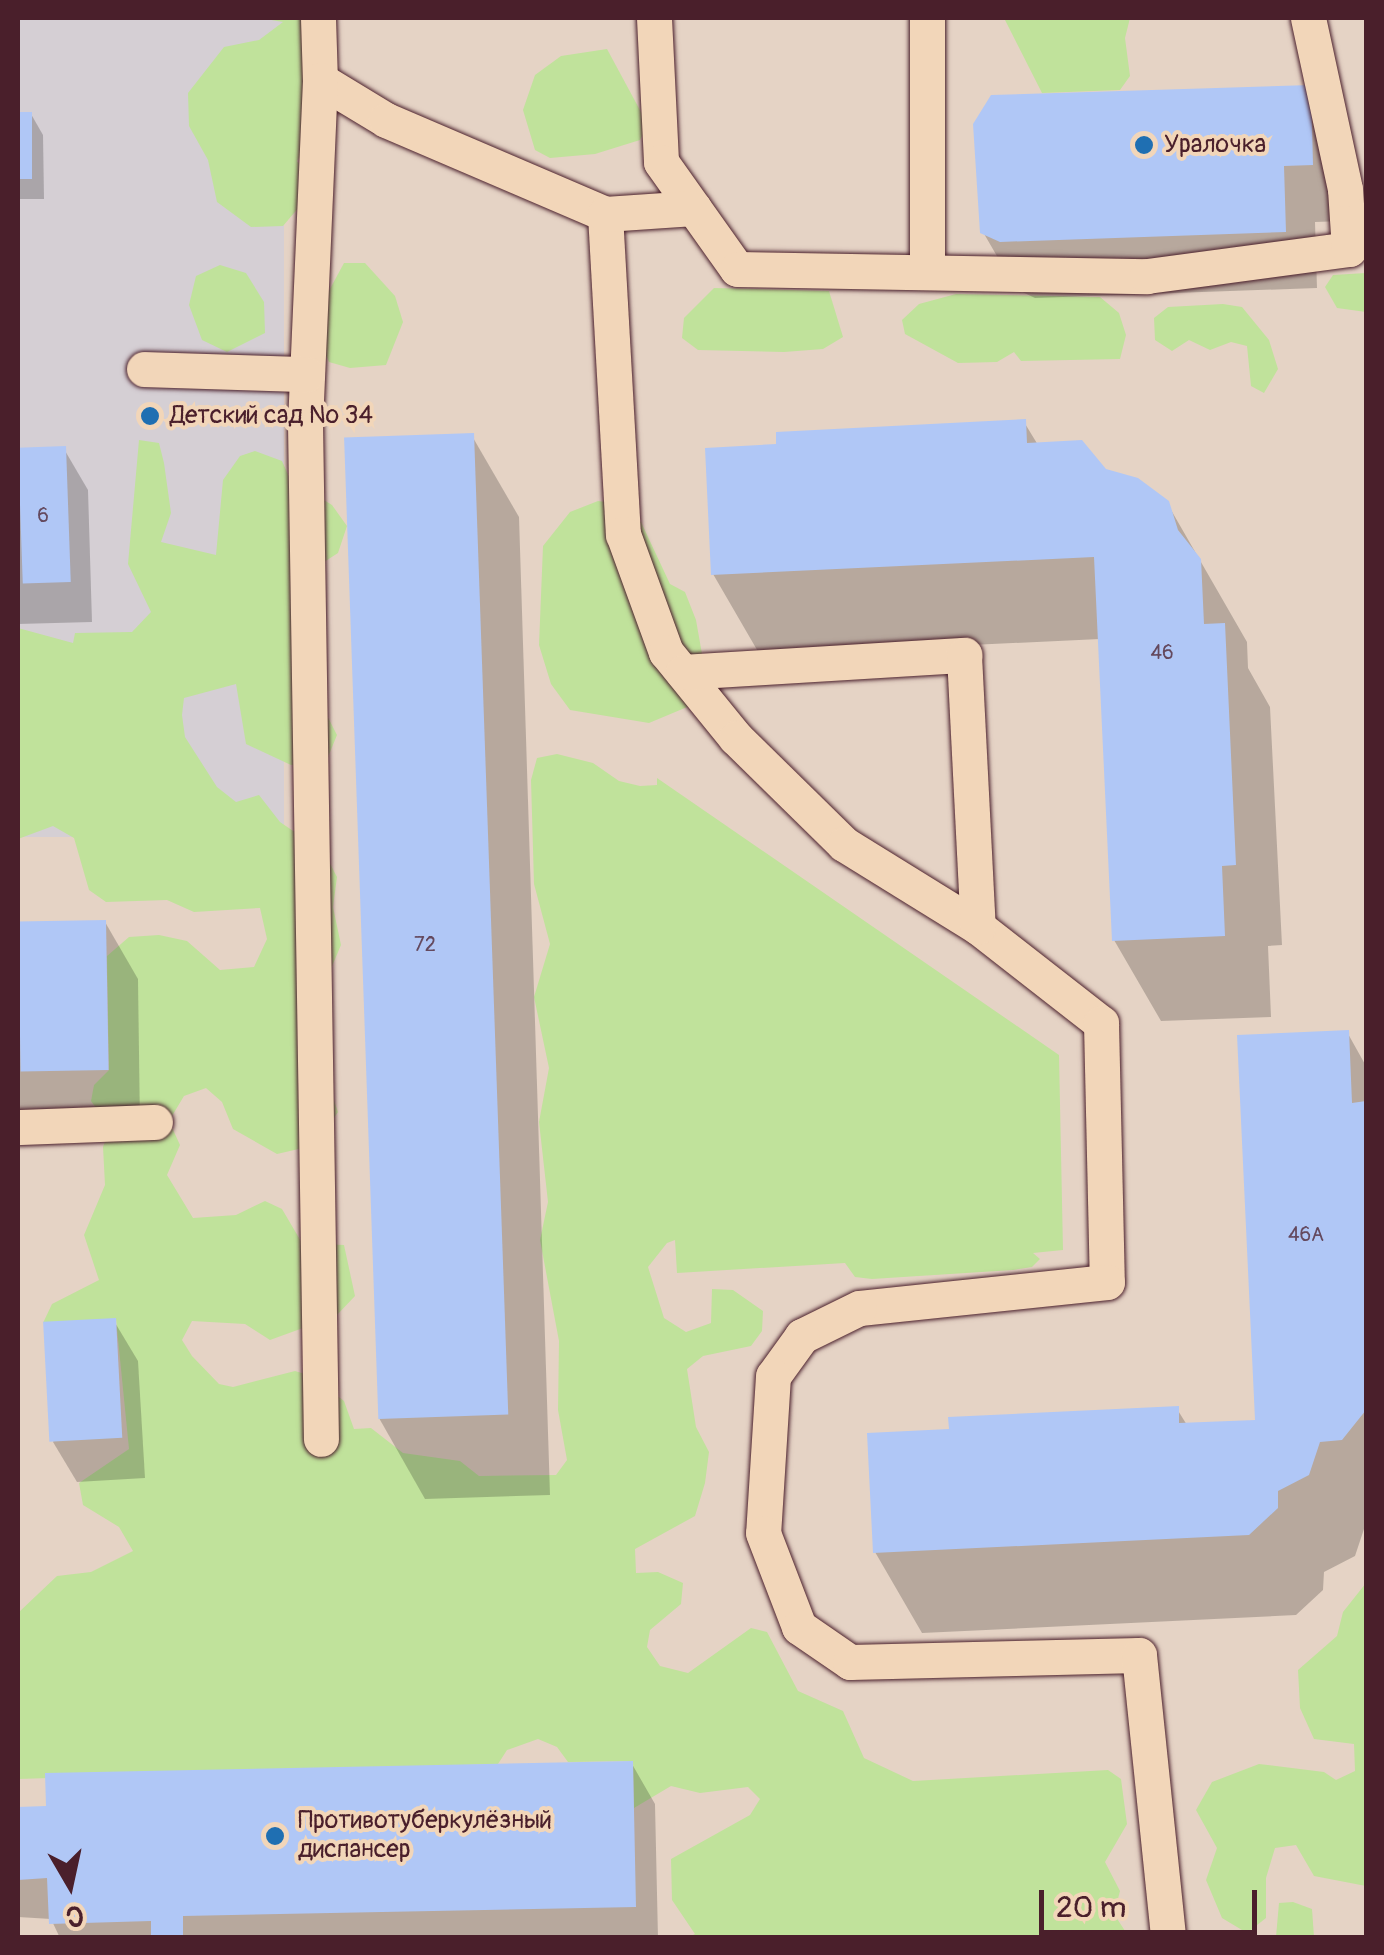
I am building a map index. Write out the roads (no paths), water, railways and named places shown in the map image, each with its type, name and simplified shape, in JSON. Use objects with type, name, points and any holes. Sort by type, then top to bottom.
[{"type":"lane","points":[[318,18],[320,80],[308,374],[321,1439]]},
{"type":"lane","points":[[654,18],[662,162],[737,269],[1147,276],[1350,249],[1345,188],[1308,18]]},
{"type":"lane","points":[[927,18],[927,272]]},
{"type":"lane","points":[[320,80],[386,120],[605,214],[694,208]]},
{"type":"lane","points":[[605,214],[623,534],[666,652],[736,738],[844,844],[978,928],[1101,1023],[1107,1282],[859,1308],[802,1336],[773,1376],[763,1533],[799,1627],[850,1662],[1140,1655],[1168,1938]]},
{"type":"lane","points":[[144,369],[308,374]]},
{"type":"lane","points":[[683,672],[964,655],[978,928]]},
{"type":"lane","points":[[18,1127],[155,1122]]},
{"type":"place","name":"Уралочка","points":[[1144,145]]},
{"type":"place","name":"Детский сад № 34","points":[[150,416]]},
{"type":"place","name":"Противотуберкулёзный диспансер","points":[[275,1836]]}]
